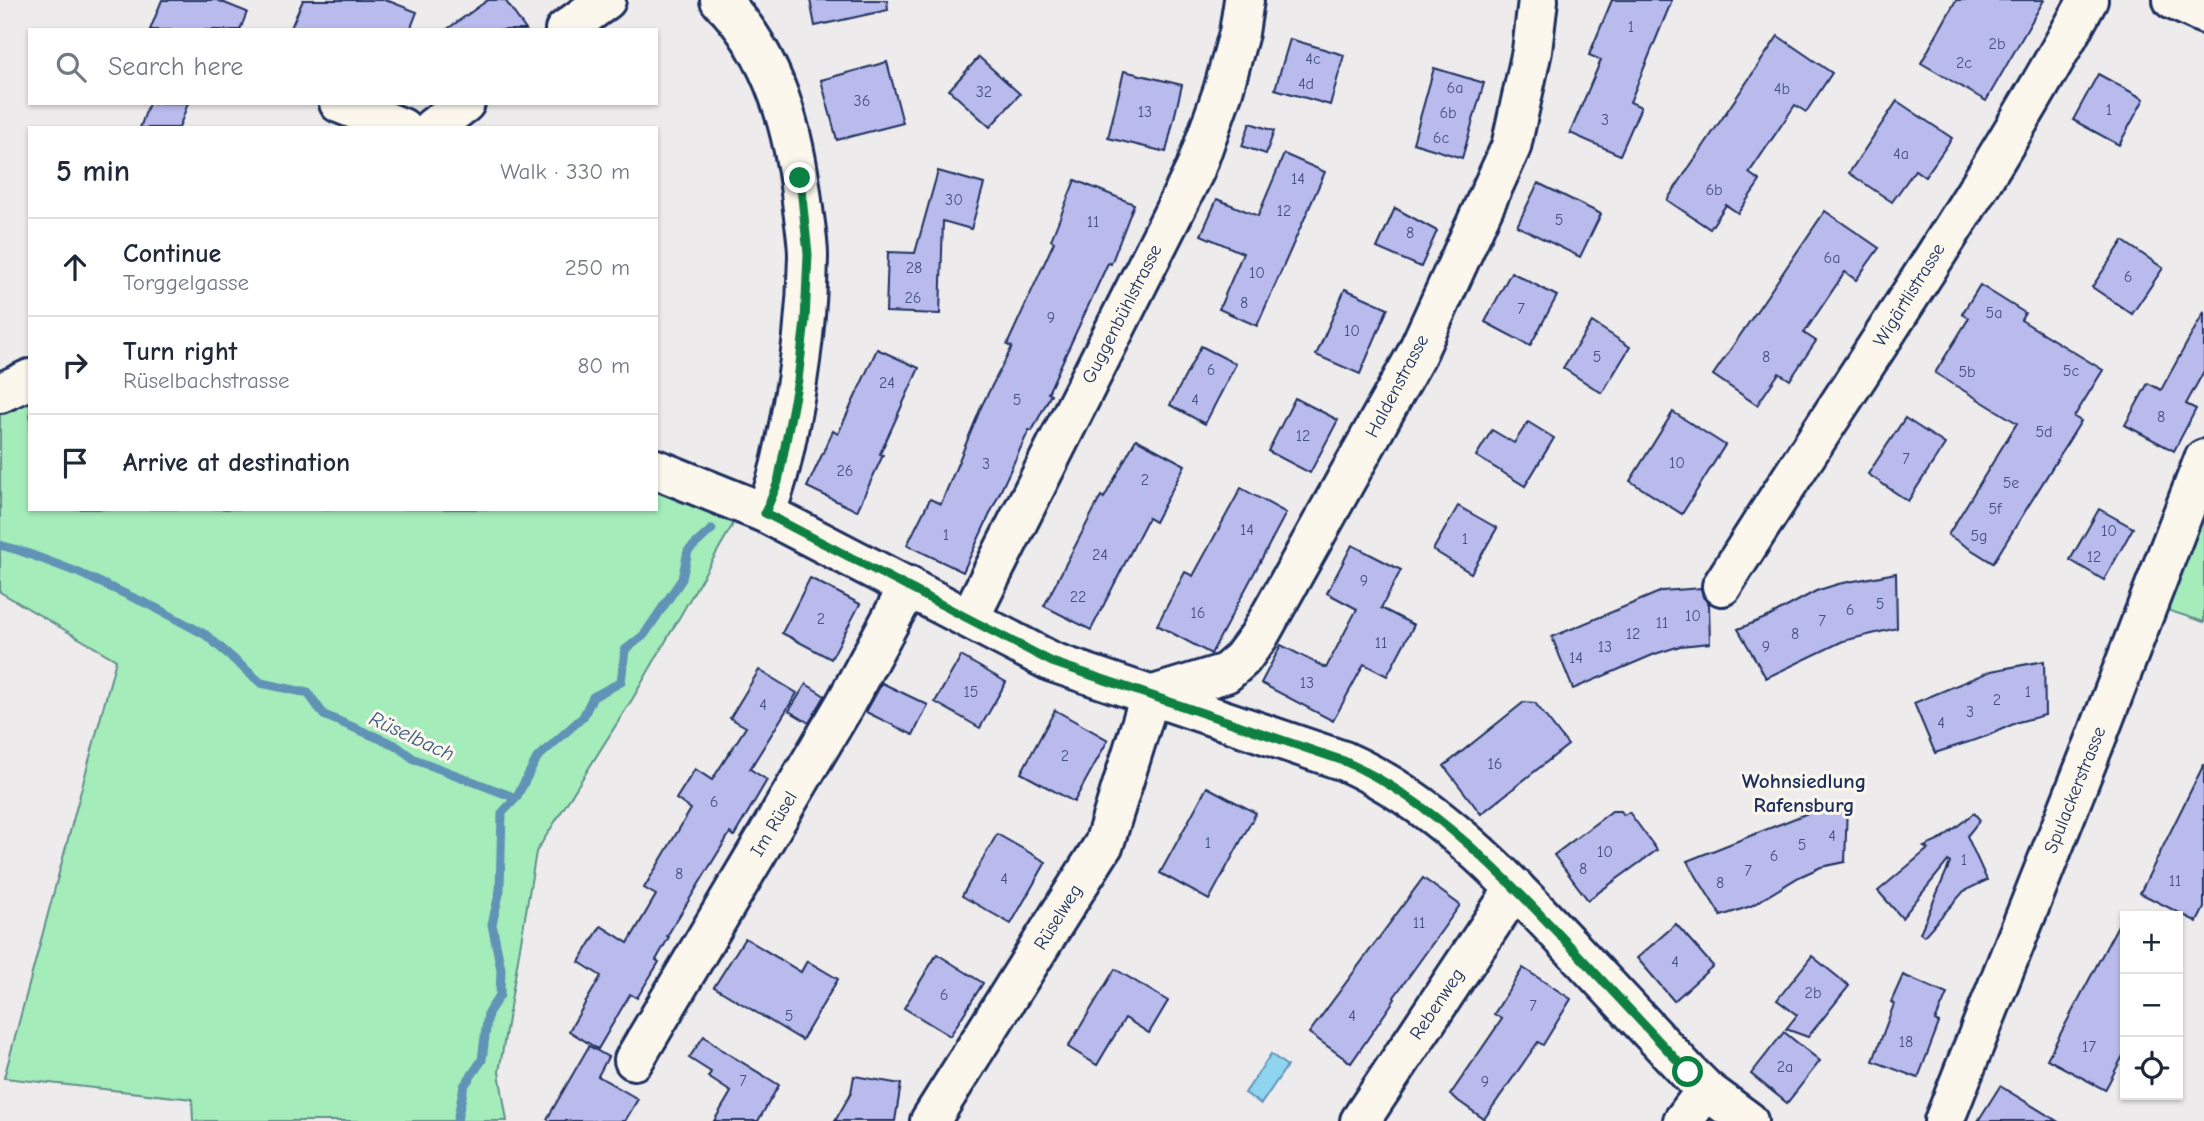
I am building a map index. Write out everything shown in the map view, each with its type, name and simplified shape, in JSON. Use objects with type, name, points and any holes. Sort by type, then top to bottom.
[{"type":"street","points":[[568,28],[606,0]]},
{"type":"street","points":[[720,0],[768,66],[788,123],[800,178],[808,254],[805,321],[798,380],[778,482],[765,513]]},
{"type":"street","name":"Guggenbühlstrasse","points":[[970,617],[1195,170],[1223,91],[1239,33],[1244,0]]},
{"type":"street","name":"Haldenstrasse","points":[[1150,696],[1226,673],[1242,659],[1272,613],[1416,355],[1511,147],[1532,51],[1538,0]]},
{"type":"street","name":"Wigärtlistrasse","points":[[1722,586],[1960,215],[2047,75],[2088,0]]},
{"type":"street","points":[[2174,0],[2204,13]]},
{"type":"street","points":[[344,105],[397,126]]},
{"type":"street","points":[[435,126],[462,105]]},
{"type":"street","points":[[0,393],[28,380]]},
{"type":"street","name":"Spulackerstrasse","points":[[1944,1121],[2204,458]]},
{"type":"street","points":[[658,470],[765,513],[970,617],[1052,662],[1344,761],[1368,772],[1430,814],[1515,888],[1706,1090],[1748,1121]]},
{"type":"street","name":"Im Rüsel","points":[[634,1060],[836,718],[909,586]]},
{"type":"street","name":"Rüselweg","points":[[930,1121],[1104,844],[1150,696]]},
{"type":"street","name":"Rebenweg","points":[[1360,1121],[1515,888]]},
{"type":"street","points":[[1683,1121],[1706,1090]]},
{"type":"green space","points":[[28,396],[28,511],[658,511],[658,479],[735,512],[732,526],[633,698],[536,852],[499,1072],[507,1121],[193,1121],[192,1099],[4,1078],[116,660],[0,592],[0,410]]},
{"type":"green space","points":[[2204,506],[2204,622],[2164,609]]},
{"type":"water","points":[[1271,1054],[1287,1066],[1261,1104],[1245,1093]]},
{"type":"building","points":[[162,0],[217,0],[247,12],[241,28],[151,28]]},
{"type":"building","points":[[303,0],[386,0],[417,12],[411,28],[291,28]]},
{"type":"building","points":[[488,0],[505,0],[525,28],[449,28]]},
{"type":"building","points":[[810,0],[887,0],[888,10],[815,26]]},
{"type":"building","points":[[1612,0],[1672,0],[1630,102],[1641,107],[1620,155],[1570,133],[1601,60],[1589,55]]},
{"type":"building","points":[[1956,0],[2044,0],[1986,101],[1921,63]]},
{"type":"building","points":[[1778,36],[1832,73],[1806,112],[1795,105],[1749,173],[1760,181],[1738,213],[1726,205],[1710,229],[1667,200]]},
{"type":"building","points":[[1290,39],[1344,55],[1330,105],[1275,89]]},
{"type":"building","points":[[979,57],[1020,94],[990,127],[949,90]]},
{"type":"building","points":[[887,62],[903,123],[837,140],[821,80]]},
{"type":"building","points":[[1434,68],[1484,83],[1462,158],[1413,143]]},
{"type":"building","points":[[1124,71],[1182,85],[1166,152],[1108,138]]},
{"type":"building","points":[[2098,74],[2144,99],[2119,145],[2073,120]]},
{"type":"building","points":[[1897,101],[1952,138],[1925,177],[1915,170],[1892,202],[1849,173]]},
{"type":"building","points":[[148,105],[187,105],[180,126],[141,126]]},
{"type":"building","points":[[1250,123],[1274,131],[1266,154],[1242,146]]},
{"type":"building","points":[[1284,154],[1325,172],[1257,326],[1219,309],[1243,253],[1201,235],[1217,199],[1258,216]]},
{"type":"building","points":[[938,171],[984,184],[971,229],[943,221],[940,314],[886,312],[888,252],[915,253]]},
{"type":"building","points":[[1075,180],[1134,204],[1111,264],[1108,263],[1048,393],[1051,394],[1032,431],[1029,430],[963,572],[907,545],[930,499],[941,504],[982,405],[1012,347],[1007,345],[1054,242],[1051,240]]},
{"type":"building","points":[[1538,183],[1601,214],[1580,257],[1517,226]]},
{"type":"building","points":[[1395,208],[1437,231],[1421,267],[1377,248]]},
{"type":"building","points":[[1825,211],[1879,248],[1856,280],[1845,272],[1804,333],[1816,341],[1790,380],[1779,373],[1757,405],[1713,375]]},
{"type":"building","points":[[2123,241],[2163,268],[2132,314],[2092,287]]},
{"type":"building","points":[[1511,272],[1557,296],[1530,346],[1485,322]]},
{"type":"building","points":[[1980,285],[2025,313],[2021,320],[2103,370],[2074,417],[2081,421],[1993,563],[1948,535],[2017,423],[1935,373],[1969,318],[1962,314]]},
{"type":"building","points":[[1345,289],[1388,308],[1360,374],[1316,355]]},
{"type":"building","points":[[2204,312],[2204,371],[2186,404],[2196,409],[2174,451],[2125,425],[2148,383],[2161,390]]},
{"type":"building","points":[[1592,322],[1630,347],[1602,393],[1563,368]]},
{"type":"building","points":[[1201,346],[1236,364],[1205,424],[1170,405]]},
{"type":"building","points":[[877,349],[919,368],[857,511],[807,487],[833,431],[838,434]]},
{"type":"building","points":[[1295,398],[1338,420],[1310,473],[1268,451]]},
{"type":"building","points":[[1673,412],[1725,445],[1682,514],[1630,481]]},
{"type":"building","points":[[1905,418],[1945,444],[1908,501],[1868,474]]},
{"type":"building","points":[[1528,422],[1554,438],[1525,486],[1476,456],[1492,430],[1514,443]]},
{"type":"building","points":[[1136,439],[1185,465],[1155,522],[1148,518],[1091,630],[1044,606],[1101,496],[1104,498]]},
{"type":"building","points":[[1241,488],[1286,513],[1211,654],[1157,625],[1185,572],[1193,576]]},
{"type":"building","points":[[1458,506],[1497,528],[1471,573],[1433,550]]},
{"type":"building","points":[[2099,509],[2133,528],[2104,580],[2070,560]]},
{"type":"building","points":[[1352,545],[1401,570],[1381,608],[1414,625],[1387,676],[1364,664],[1333,721],[1261,683],[1281,645],[1326,668],[1357,609],[1327,593]]},
{"type":"building","points":[[1896,573],[1897,628],[1843,641],[1766,678],[1738,629],[1770,616],[1816,591]]},
{"type":"building","points":[[810,578],[860,604],[831,659],[782,633]]},
{"type":"building","points":[[1701,588],[1703,597],[1709,604],[1710,643],[1680,646],[1655,654],[1573,689],[1552,637],[1662,591]]},
{"type":"building","points":[[961,656],[1006,682],[980,728],[935,702]]},
{"type":"building","points":[[2044,661],[2045,715],[2018,722],[1987,736],[1935,753],[1914,703],[1991,671]]},
{"type":"building","points":[[759,670],[797,693],[750,769],[767,780],[734,836],[730,833],[667,936],[669,937],[656,960],[659,962],[637,998],[630,994],[598,1049],[569,1031],[601,976],[579,962],[601,926],[628,943],[656,895],[644,888],[691,809],[676,799],[695,769],[712,780],[746,727],[730,718]]},
{"type":"building","points":[[882,683],[928,705],[913,735],[866,712]]},
{"type":"building","points":[[806,684],[825,696],[809,723],[789,711]]},
{"type":"building","points":[[1524,702],[1535,703],[1568,745],[1481,814],[1444,766]]},
{"type":"building","points":[[1055,710],[1108,740],[1074,802],[1021,773]]},
{"type":"building","points":[[2204,764],[2204,908],[2197,922],[2183,915],[2183,911],[2175,911],[2140,893]]},
{"type":"building","points":[[1207,787],[1256,813],[1209,900],[1160,873]]},
{"type":"building","points":[[1847,805],[1845,862],[1821,867],[1799,877],[1751,906],[1721,916],[1687,861],[1813,811]]},
{"type":"building","points":[[1612,811],[1621,811],[1624,815],[1629,812],[1657,850],[1588,900],[1554,855]]},
{"type":"building","points":[[1974,813],[1980,820],[1967,836],[1987,880],[1964,891],[1924,936],[1920,933],[1950,863],[1948,861],[1902,918],[1878,891],[1928,849],[1924,847],[1940,840]]},
{"type":"building","points":[[997,834],[1046,862],[1011,924],[962,896]]},
{"type":"building","points":[[1423,878],[1460,905],[1351,1063],[1309,1033]]},
{"type":"building","points":[[2120,921],[2120,1062],[2105,1090],[2047,1059]]},
{"type":"building","points":[[1676,924],[1713,966],[1674,1001],[1637,958]]},
{"type":"building","points":[[745,938],[801,972],[807,961],[838,979],[802,1040],[714,987]]},
{"type":"building","points":[[937,954],[983,983],[950,1036],[904,1008]]},
{"type":"building","points":[[1812,956],[1849,986],[1808,1037],[1786,1029],[1797,1015],[1777,1000]]},
{"type":"building","points":[[1523,968],[1571,999],[1543,1045],[1538,1042],[1484,1119],[1450,1095],[1502,1019],[1494,1014]]},
{"type":"building","points":[[1115,969],[1168,1001],[1149,1033],[1125,1018],[1097,1065],[1068,1047]]},
{"type":"building","points":[[1903,975],[1947,994],[1935,1021],[1939,1023],[1918,1078],[1873,1061],[1894,1004],[1891,1002]]},
{"type":"building","points":[[1784,1032],[1820,1061],[1787,1103],[1751,1074]]},
{"type":"building","points":[[704,1036],[779,1085],[758,1121],[714,1121],[731,1092],[708,1077],[711,1072],[689,1058]]},
{"type":"building","points":[[589,1046],[608,1057],[598,1076],[638,1099],[625,1121],[550,1121],[547,1119]]},
{"type":"building","points":[[854,1076],[901,1084],[895,1121],[835,1121],[851,1093]]},
{"type":"building","points":[[2000,1086],[2057,1121],[1978,1121]]},
{"type":"waterway","points":[[516,798],[537,758],[583,717],[593,697],[621,682],[625,650],[644,635],[682,579],[688,551],[712,529]]},
{"type":"waterway","name":"Rüselbach","points":[[0,545],[77,572],[154,607],[206,635],[261,683],[308,693],[324,715],[395,745],[414,759],[516,798],[502,813],[500,890],[492,924],[501,969],[500,995],[488,1013],[482,1060],[464,1086],[457,1121]]},
{"type":"district","name":"Wohnsiedlung Rafensburg","points":[[1804,793]]},
{"type":"route","points":[[800,178],[808,254],[805,321],[798,380],[778,482],[765,513],[970,617],[1052,662],[1344,761],[1368,772],[1430,814],[1515,888],[1688,1072]]}]
